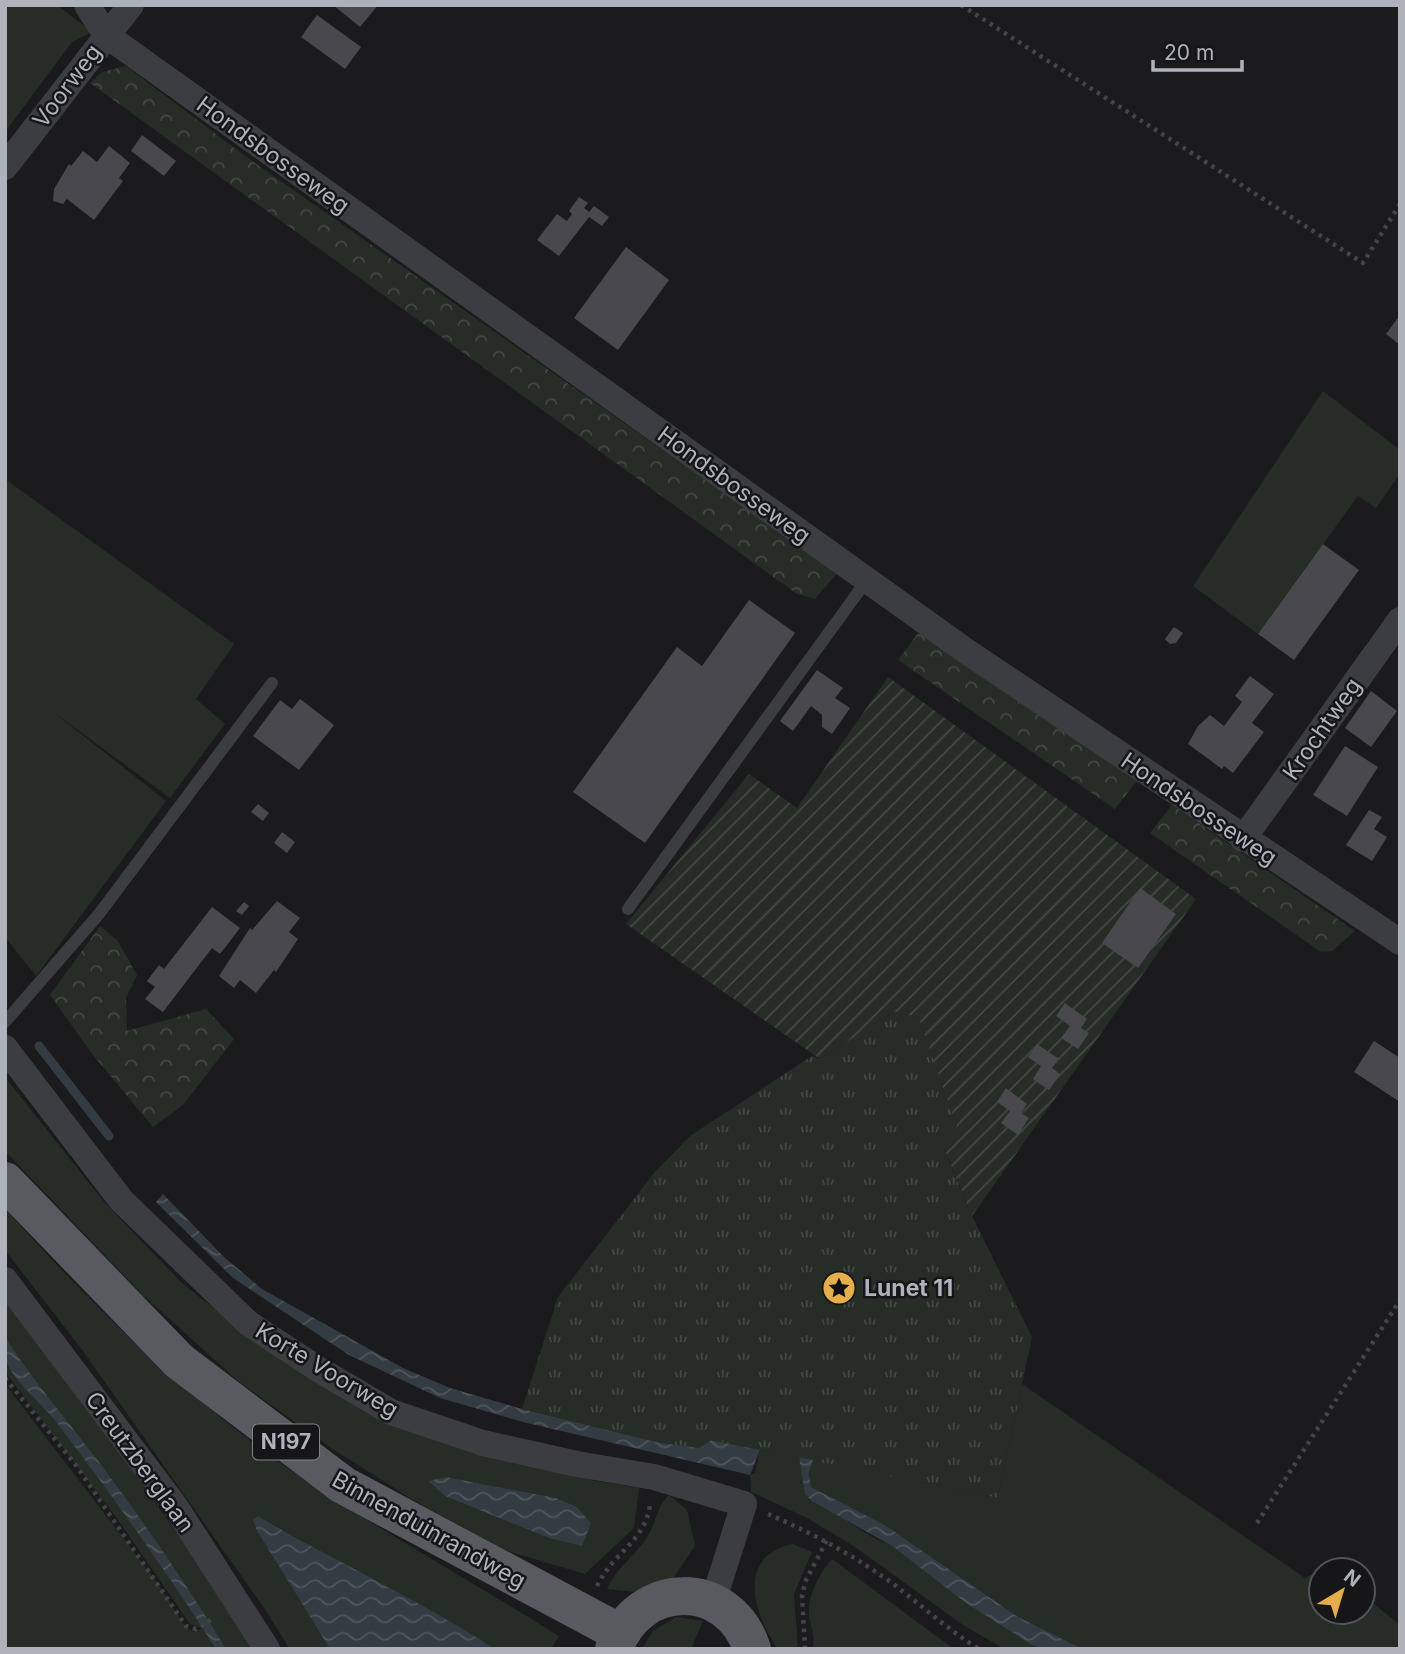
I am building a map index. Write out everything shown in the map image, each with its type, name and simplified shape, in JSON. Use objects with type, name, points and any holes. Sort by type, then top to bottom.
[{"type":"main road","name":"Binnenduinrandweg","points":[[5,1181],[178,1361],[343,1485],[583,1615],[617,1641]]},
{"type":"main road","name":"N197","points":[[617,1641],[632,1616],[650,1604],[670,1597],[692,1596],[713,1602]]},
{"type":"main road","points":[[713,1602],[733,1615],[748,1635],[752,1649]]},
{"type":"street","name":"Hondsbosseweg","points":[[88,5],[106,35],[867,580],[1243,839],[1400,942]]},
{"type":"street","name":"Voorweg","points":[[5,167],[131,5]]},
{"type":"street","name":"Krochtweg","points":[[1243,839],[1400,620]]},
{"type":"street","name":"Korte Voorweg","points":[[5,1048],[121,1200],[248,1323],[318,1370],[391,1412],[483,1443],[654,1477],[744,1504]]},
{"type":"street","name":"Creutzberglaan","points":[[5,1280],[175,1506],[267,1649]]},
{"type":"street","points":[[713,1602],[744,1504]]},
{"type":"lane","points":[[628,909],[867,580]]},
{"type":"lane","points":[[5,1023],[99,914],[272,683]]},
{"type":"path","points":[[961,5],[1363,263],[1400,204]]},
{"type":"path","points":[[1257,1522],[1400,1300]]},
{"type":"path","points":[[5,1378],[75,1464],[186,1626],[196,1629],[209,1621]]},
{"type":"path","points":[[583,1615],[605,1570],[648,1525],[654,1477]]},
{"type":"path","points":[[744,1504],[827,1540],[892,1583],[949,1630],[979,1649]]},
{"type":"path","points":[[804,1649],[802,1595],[806,1580],[827,1540]]},
{"type":"green space","points":[[5,5],[57,5],[92,32],[72,42],[5,132]]},
{"type":"green space","points":[[126,66],[241,153],[837,573],[815,599],[797,594],[90,83],[102,72]]},
{"type":"green space","points":[[1323,391],[1400,450],[1400,474],[1376,508],[1358,496],[1258,634],[1193,586]]},
{"type":"green space","points":[[5,479],[234,644],[196,699],[225,724],[170,798],[52,711],[166,801],[36,976],[5,937]]},
{"type":"green space","points":[[919,632],[1137,781],[1115,809],[898,660]]},
{"type":"green space","points":[[888,677],[1196,899],[972,1216],[944,1148],[957,1126],[918,1017],[894,1012],[820,1059],[626,924],[749,774],[797,808]]},
{"type":"green space","points":[[1172,805],[1355,931],[1332,951],[1321,952],[1150,833]]},
{"type":"green space","points":[[100,926],[117,940],[137,975],[126,998],[127,1031],[206,1009],[234,1039],[183,1105],[153,1127],[93,1055],[50,995]]},
{"type":"green space","points":[[894,1012],[918,1017],[958,1126],[944,1149],[972,1216],[1032,1337],[998,1498],[711,1440],[699,1448],[656,1442],[522,1409],[558,1297],[654,1173],[690,1136],[812,1056],[820,1059]]},
{"type":"green space","points":[[5,1077],[105,1203],[182,1283],[269,1352],[471,1451],[596,1481],[639,1488],[634,1528],[585,1574],[504,1550],[410,1498],[331,1448],[238,1381],[143,1295],[5,1151]],"holes":[[[446,1477],[556,1498],[497,1515],[445,1496],[428,1481]]]},
{"type":"green space","points":[[5,1208],[111,1320],[228,1423],[269,1455],[342,1504],[559,1636],[551,1649],[495,1649],[258,1516],[254,1520],[257,1531],[330,1649],[290,1649],[83,1351],[5,1250]]},
{"type":"green space","points":[[5,1291],[259,1649],[5,1649],[5,1384],[157,1582],[184,1624],[193,1632],[202,1628],[190,1624],[116,1517],[5,1372]]},
{"type":"green space","points":[[1022,1384],[1307,1577],[1307,1626],[1377,1626],[1377,1606],[1400,1625],[1400,1649],[1083,1649],[1018,1617],[885,1525],[811,1487],[809,1473],[813,1460],[998,1498]]},
{"type":"green space","points":[[760,1450],[799,1457],[805,1493],[872,1537],[892,1546],[963,1601],[1043,1649],[1004,1649],[963,1625],[855,1547],[807,1518],[751,1492],[750,1475],[755,1473]]},
{"type":"green space","points":[[669,1495],[687,1510],[695,1546],[672,1580],[634,1592],[607,1589],[641,1546],[660,1507]]},
{"type":"green space","points":[[793,1544],[812,1552],[794,1594],[798,1649],[778,1649],[769,1635],[757,1603],[757,1573],[763,1560],[775,1550]]},
{"type":"green space","points":[[832,1559],[954,1649],[813,1649],[810,1601],[819,1578]]},
{"type":"green space","points":[[676,1617],[703,1621],[691,1649],[642,1649],[653,1631]]},
{"type":"water","points":[[163,1194],[224,1257],[262,1289],[403,1368],[450,1388],[656,1442],[699,1448],[711,1440],[760,1450],[750,1475],[523,1422],[440,1398],[349,1355],[233,1278],[156,1202]]},
{"type":"water","points":[[5,1337],[132,1508],[226,1649],[216,1649],[159,1563],[58,1424],[14,1375],[5,1358]]},
{"type":"water","points":[[799,1457],[813,1460],[809,1473],[811,1487],[885,1525],[1018,1617],[1083,1649],[1043,1649],[1032,1645],[963,1601],[892,1546],[812,1501],[805,1494]]},
{"type":"water","points":[[446,1477],[556,1498],[577,1507],[591,1523],[582,1546],[549,1538],[445,1496],[428,1481]]},
{"type":"water","points":[[258,1516],[437,1614],[495,1649],[330,1649],[257,1531],[253,1520]]},
{"type":"building","points":[[333,5],[378,5],[360,27]]},
{"type":"building","points":[[317,15],[361,47],[345,69],[301,37]]},
{"type":"building","points":[[142,135],[176,161],[164,176],[131,151]]},
{"type":"building","points":[[109,146],[130,163],[119,178],[123,181],[94,220],[67,199],[63,204],[53,201],[54,189],[69,164],[71,166],[83,151],[97,162]]},
{"type":"building","points":[[579,197],[588,203],[584,208],[589,212],[594,206],[609,217],[602,226],[589,217],[559,256],[537,240],[557,214],[567,221],[572,214],[569,211]]},
{"type":"building","points":[[626,247],[669,280],[618,350],[574,318]]},
{"type":"building","points":[[1400,315],[1400,345],[1386,334]]},
{"type":"building","points":[[1323,544],[1359,570],[1294,660],[1258,634]]},
{"type":"building","points":[[749,600],[795,633],[645,843],[573,792],[677,647],[702,666]]},
{"type":"building","points":[[1174,627],[1183,633],[1176,643],[1170,644],[1165,639]]},
{"type":"building","points":[[817,670],[843,688],[835,698],[850,708],[832,734],[822,727],[822,715],[811,706],[793,731],[780,721]]},
{"type":"building","points":[[1250,676],[1274,694],[1252,723],[1264,732],[1233,773],[1224,766],[1222,769],[1188,744],[1198,726],[1210,715],[1224,726],[1242,702],[1235,696]]},
{"type":"building","points":[[1371,691],[1397,711],[1371,747],[1345,728]]},
{"type":"building","points":[[300,699],[334,725],[299,770],[253,736],[280,700],[292,709]]},
{"type":"building","points":[[1345,746],[1378,767],[1347,816],[1313,795]]},
{"type":"building","points":[[258,804],[269,813],[263,821],[251,812]]},
{"type":"building","points":[[1369,810],[1382,817],[1374,829],[1387,837],[1372,861],[1346,845]]},
{"type":"building","points":[[282,832],[295,842],[287,853],[274,843]]},
{"type":"building","points":[[1140,888],[1176,914],[1138,968],[1102,943]]},
{"type":"building","points":[[277,901],[300,918],[289,932],[298,939],[276,972],[274,970],[256,993],[240,980],[234,988],[219,976],[250,928],[252,930]]},
{"type":"building","points":[[244,902],[249,906],[242,915],[236,911]]},
{"type":"building","points":[[212,907],[240,928],[220,954],[212,948],[163,1012],[145,999],[155,987],[147,981],[159,965],[164,969]]},
{"type":"building","points":[[1065,1003],[1087,1019],[1081,1028],[1089,1033],[1078,1049],[1061,1038],[1070,1026],[1056,1016]]},
{"type":"building","points":[[1374,1041],[1400,1058],[1400,1102],[1354,1072]]},
{"type":"building","points":[[1037,1044],[1059,1059],[1052,1068],[1060,1074],[1049,1090],[1033,1079],[1041,1066],[1028,1057]]},
{"type":"building","points":[[1006,1088],[1027,1104],[1021,1113],[1029,1118],[1018,1135],[1001,1123],[1010,1111],[997,1102]]},
{"type":"waterway","points":[[39,1046],[109,1136]]},
{"type":"place","name":"Lunet 11","points":[[839,1288]]}]
